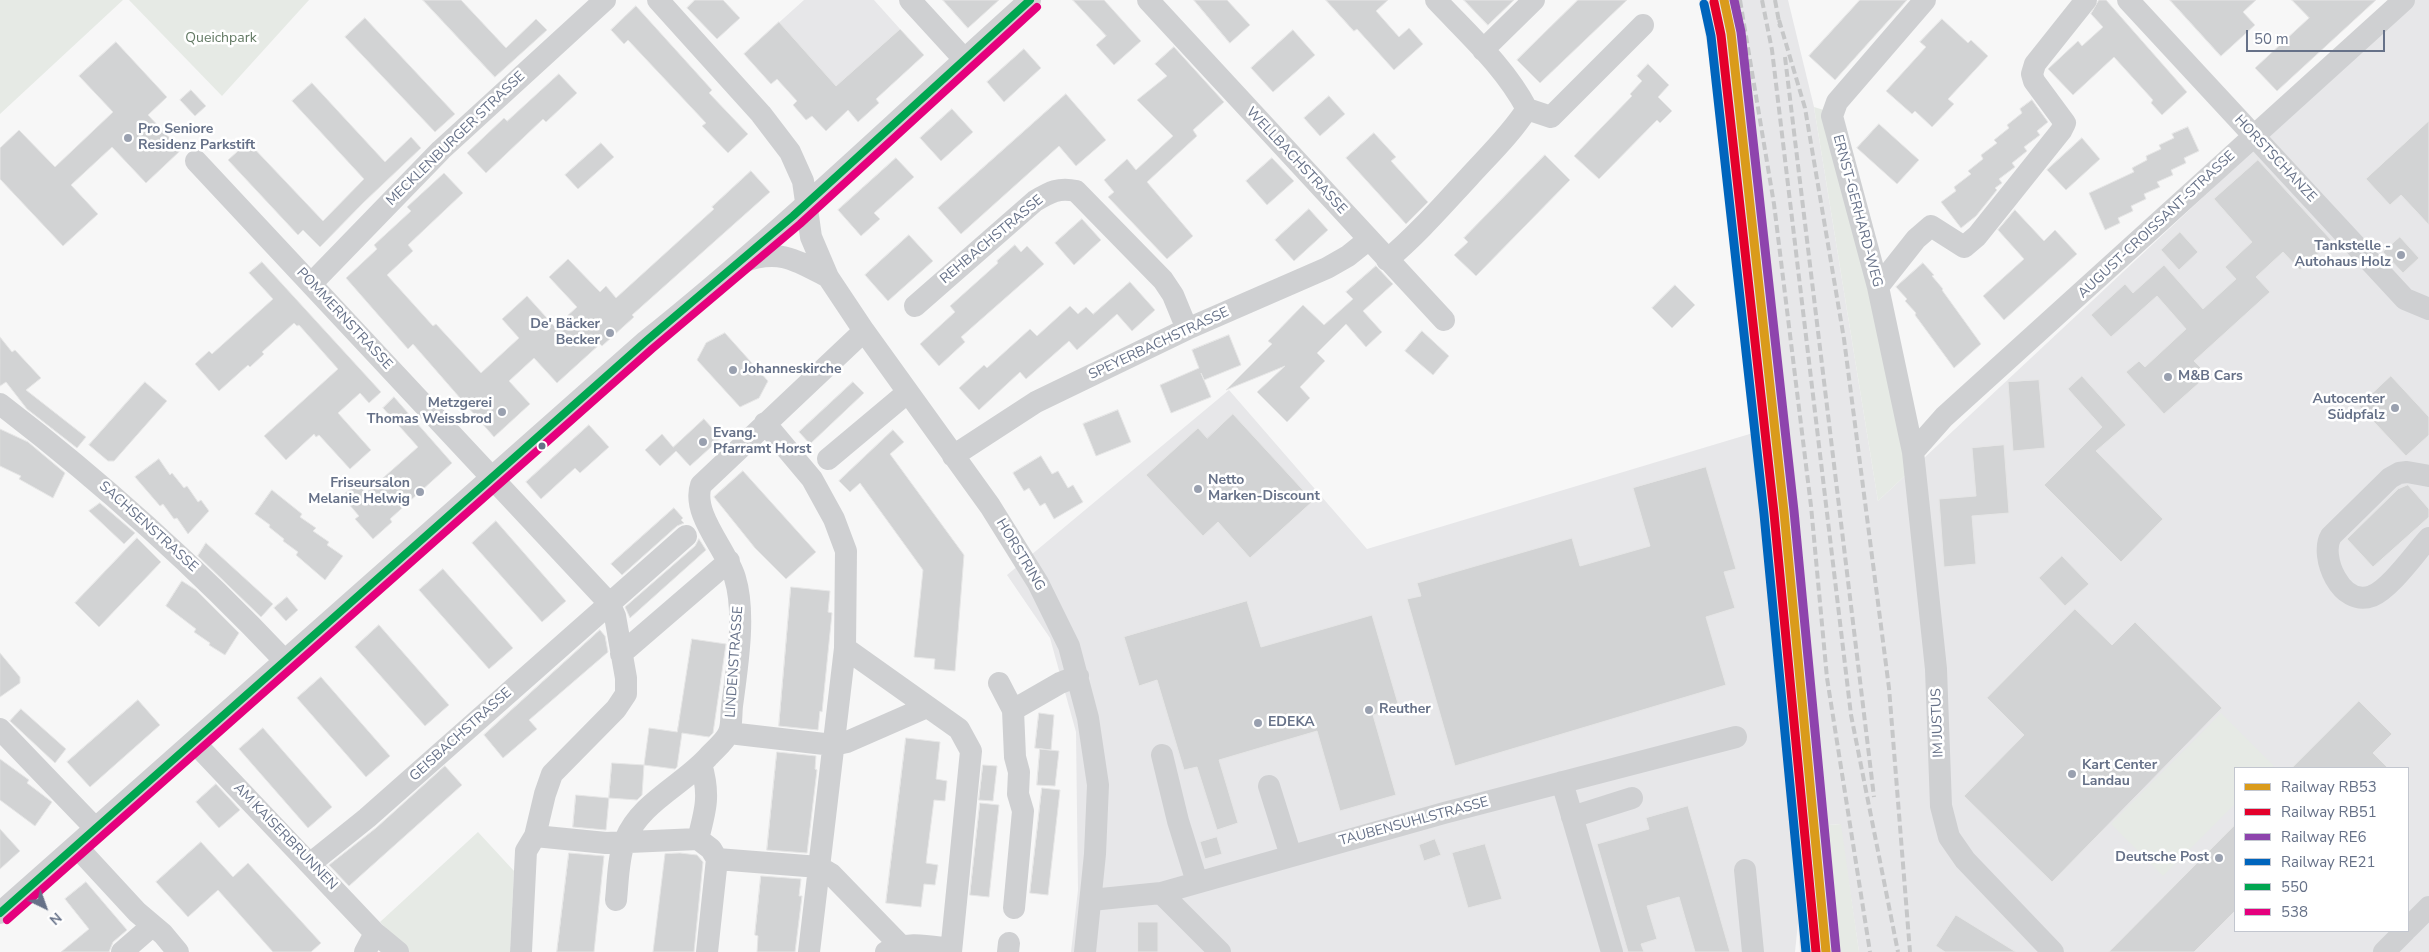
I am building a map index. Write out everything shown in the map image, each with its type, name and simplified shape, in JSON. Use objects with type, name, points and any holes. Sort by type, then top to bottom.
[{"type":"street","name":"MECKLENBURGER STRASSE","points":[[312,283],[441,150],[604,0]]},
{"type":"street","name":"HORSTRING","points":[[658,0],[761,114],[784,143],[801,175],[811,237],[828,277],[864,331],[990,506],[1038,583],[1070,646],[1088,718],[1098,786],[1091,900],[1085,952]]},
{"type":"street","points":[[910,0],[964,59]]},
{"type":"street","points":[[0,913],[646,341],[741,262],[1030,0]]},
{"type":"street","name":"WELLBACHSTRASSE","points":[[1148,0],[1444,320]]},
{"type":"street","points":[[1436,0],[1517,90],[1527,109],[1551,117],[1643,25]]},
{"type":"street","points":[[1483,50],[1534,0]]},
{"type":"street","name":"ERNST-GERHARD-WEG","points":[[1913,452],[1878,287],[1832,116],[1837,102],[1925,0]]},
{"type":"street","points":[[1878,287],[1916,239],[1931,226],[1964,247],[1978,236],[2061,131],[2065,123],[2034,81],[2032,74],[2035,64],[2086,0]]},
{"type":"street","name":"HORSTSCHANZE","points":[[2128,0],[2405,299],[2429,308]]},
{"type":"street","name":"AUGUST-CROISSANT-STRASSE","points":[[1913,452],[1944,417],[2404,0]]},
{"type":"street","points":[[1387,260],[1410,239],[1516,127],[1527,109]]},
{"type":"street","name":"POMMERNSTRASSE","points":[[196,161],[312,283],[491,478]]},
{"type":"street","name":"REHBACHSTRASSE","points":[[915,306],[1035,201],[1052,190],[1065,189],[1076,191],[1163,280],[1173,295],[1187,329]]},
{"type":"street","name":"SPEYERBACHSTRASSE","points":[[953,456],[1036,402],[1187,329],[1327,268],[1348,256],[1368,240]]},
{"type":"street","points":[[741,262],[760,256],[777,255],[792,258],[828,277]]},
{"type":"street","points":[[809,952],[845,648],[846,551],[834,519],[812,479],[765,424],[864,331]]},
{"type":"street","points":[[828,459],[908,392]]},
{"type":"street","name":"SACHSENSTRASSE","points":[[0,404],[63,453],[162,538],[214,586],[285,661]]},
{"type":"street","name":"LINDENSTRASSE","points":[[616,900],[625,841],[638,817],[701,764],[729,733],[740,602],[736,579],[729,561],[703,515],[698,493],[707,477],[765,424]]},
{"type":"street","name":"IM JUSTUS","points":[[1913,452],[1936,669],[1941,806],[1946,828],[1965,860],[2053,952]]},
{"type":"street","points":[[2429,476],[2399,473],[2390,478],[2331,536],[2328,542],[2328,550],[2337,582],[2344,591],[2357,597],[2374,595],[2392,580],[2429,538]]},
{"type":"street","points":[[491,478],[612,610],[626,678],[626,694],[616,709],[552,774],[544,794],[535,836],[526,851],[520,952]]},
{"type":"street","name":"GEISBACHSTRASSE","points":[[311,863],[367,818],[612,610],[686,536]]},
{"type":"street","points":[[621,654],[729,561]]},
{"type":"street","points":[[718,859],[819,867],[831,874],[893,949],[911,944],[951,951],[971,751],[959,729],[845,648]]},
{"type":"street","points":[[1013,710],[1060,683],[1078,676]]},
{"type":"street","points":[[999,683],[1013,710],[1015,757],[1019,772],[1018,794],[1023,811],[1014,908]]},
{"type":"street","points":[[729,733],[833,745],[847,742],[927,707]]},
{"type":"street","points":[[0,729],[96,829]]},
{"type":"street","name":"TAUBENSUHLSTRASSE","points":[[1091,900],[1160,893],[1562,782],[1736,737]]},
{"type":"street","name":"AM KAISERBRUNNEN","points":[[194,742],[311,863],[370,942],[398,952]]},
{"type":"street","points":[[1162,755],[1178,821],[1197,882]]},
{"type":"street","points":[[698,839],[706,810],[707,784],[701,764]]},
{"type":"street","points":[[1562,782],[1612,952]]},
{"type":"street","points":[[1269,786],[1291,856]]},
{"type":"street","points":[[1572,817],[1632,798]]},
{"type":"street","points":[[535,836],[606,843],[698,839],[711,849],[718,859],[707,952]]},
{"type":"street","points":[[76,846],[178,952]]},
{"type":"street","points":[[1745,870],[1753,952]]},
{"type":"street","points":[[1160,893],[1220,952]]},
{"type":"street","points":[[2409,926],[2429,907]]},
{"type":"street","points":[[122,952],[152,926]]},
{"type":"street","points":[[2384,952],[2403,932]]},
{"type":"shaded area","points":[[804,0],[874,0],[900,29],[831,91],[848,110],[826,131],[812,116],[806,120],[793,105],[797,101],[777,79],[771,84],[744,54]]},
{"type":"shaded area","points":[[1699,0],[1788,0],[1814,107],[1878,501],[2414,0],[2429,0],[2429,952],[1859,952],[1840,824],[1829,825],[1834,952],[1800,952],[1798,923],[1795,952],[1071,952],[1078,890],[1076,732],[1050,638],[1007,575],[1229,390],[1367,549],[1753,433],[1730,218],[1711,67]]},
{"type":"green space","points":[[0,0],[123,0],[0,114]]},
{"type":"green space","name":"Queichpark","points":[[129,0],[309,0],[222,96]]},
{"type":"green space","points":[[1814,107],[1827,111],[1924,458],[1878,501]]},
{"type":"green space","points":[[2221,713],[2274,766],[2234,767],[2234,805],[2163,876],[2111,824]]},
{"type":"green space","points":[[1841,824],[1859,952],[1834,952],[1829,825]]},
{"type":"green space","points":[[478,832],[514,871],[510,952],[408,952],[380,922]]},
{"type":"building","points":[[423,0],[461,0],[506,48],[536,19],[547,30],[495,77]]},
{"type":"building","points":[[695,0],[723,0],[740,18],[717,39],[687,8]]},
{"type":"building","points":[[943,0],[999,0],[968,28]]},
{"type":"building","points":[[1073,0],[1104,0],[1141,41],[1114,65],[1096,45],[1106,36]]},
{"type":"building","points":[[1194,0],[1227,0],[1250,25],[1230,43]]},
{"type":"building","points":[[1326,0],[1388,0],[1376,11],[1399,37],[1409,28],[1423,44],[1394,70],[1357,29],[1354,31]]},
{"type":"building","points":[[1464,0],[1514,0],[1488,25]]},
{"type":"building","points":[[1578,0],[1627,0],[1540,83],[1517,60]]},
{"type":"building","points":[[1860,0],[1907,0],[1835,80],[1809,56]]},
{"type":"building","points":[[2099,0],[2106,0],[2187,92],[2162,115],[2151,103],[2153,100],[2114,57],[2073,95],[2048,69],[2078,41],[2082,46],[2103,27],[2091,14]]},
{"type":"building","points":[[2170,0],[2256,0],[2243,12],[2255,25],[2221,56]]},
{"type":"building","points":[[2292,0],[2376,0],[2277,91],[2255,68],[2309,18]]},
{"type":"building","points":[[636,6],[712,90],[709,93],[748,134],[728,153],[702,126],[706,123],[628,40],[624,44],[611,30]]},
{"type":"building","points":[[365,18],[455,114],[435,132],[345,37]]},
{"type":"building","points":[[1942,19],[1968,43],[1971,40],[1988,56],[1948,99],[1954,104],[1932,127],[1915,111],[1912,114],[1886,91],[1926,47],[1920,42]]},
{"type":"building","points":[[779,22],[836,86],[900,29],[924,55],[876,99],[879,103],[858,122],[848,110],[826,131],[812,116],[806,120],[793,105],[797,101],[777,79],[771,84],[744,54]]},
{"type":"building","points":[[1293,30],[1315,55],[1273,92],[1251,68]]},
{"type":"building","name":"Pro Seniore Residenz Parkstift","points":[[116,42],[167,97],[148,115],[181,150],[146,183],[112,147],[71,185],[98,214],[63,246],[0,179],[0,148],[19,130],[55,167],[113,112],[79,76]]},
{"type":"building","points":[[1174,47],[1224,102],[1193,130],[1197,136],[1147,182],[1193,236],[1167,259],[1108,197],[1114,192],[1104,180],[1127,159],[1136,170],[1173,136],[1137,100],[1167,76],[1155,64]]},
{"type":"building","points":[[1024,49],[1041,68],[1004,102],[987,82]]},
{"type":"building","points":[[1648,64],[1669,85],[1658,97],[1672,111],[1660,123],[1657,120],[1599,179],[1574,156],[1632,96],[1630,94],[1642,81],[1637,76]]},
{"type":"building","points":[[559,74],[577,93],[546,122],[543,119],[486,173],[467,153],[504,118],[507,121]]},
{"type":"building","points":[[312,83],[385,162],[411,137],[421,148],[320,247],[303,230],[298,235],[228,160],[248,142],[323,221],[364,179],[292,101]]},
{"type":"building","points":[[191,90],[206,106],[195,116],[180,100]]},
{"type":"building","points":[[1066,94],[1106,140],[1076,166],[1059,146],[961,234],[938,208]]},
{"type":"building","points":[[1329,96],[1345,114],[1320,136],[1304,118]]},
{"type":"building","points":[[2032,100],[2048,122],[2037,131],[2040,135],[2024,147],[2027,151],[2012,163],[2015,167],[1999,179],[2002,183],[1995,188],[1997,190],[1976,216],[1961,228],[1941,202],[1956,191],[1954,187],[1971,174],[1968,171],[1983,159],[1981,155],[1997,143],[1994,140],[2009,128],[2007,125],[2022,113],[2020,109]]},
{"type":"building","points":[[952,109],[973,132],[941,161],[920,138]]},
{"type":"building","points":[[2429,121],[2429,225],[2401,195],[2390,205],[2366,179]]},
{"type":"building","points":[[1879,124],[1919,160],[1897,184],[1857,148]]},
{"type":"building","points":[[2188,127],[2199,151],[2184,158],[2186,163],[2171,170],[2173,175],[2157,182],[2160,187],[2144,194],[2146,199],[2131,206],[2133,211],[2118,218],[2120,223],[2105,230],[2089,193],[2134,172],[2132,168],[2147,160],[2146,156],[2161,149],[2159,145],[2174,138],[2172,134]]},
{"type":"building","points":[[1374,133],[1396,157],[1391,161],[1428,202],[1406,224],[1346,158]]},
{"type":"building","points":[[2082,138],[2100,159],[2066,190],[2047,170]]},
{"type":"building","points":[[601,143],[614,157],[578,189],[565,175]]},
{"type":"building","points":[[1545,155],[1570,180],[1476,276],[1454,255],[1468,242],[1464,238]]},
{"type":"building","points":[[896,158],[914,177],[874,213],[880,219],[861,236],[838,210]]},
{"type":"building","points":[[1272,158],[1294,181],[1267,205],[1246,181]]},
{"type":"building","points":[[2258,160],[2332,241],[2300,270],[2283,252],[2256,277],[2270,292],[2194,361],[2208,375],[2164,414],[2126,372],[2139,361],[2145,367],[2186,329],[2157,296],[2111,337],[2091,315],[2125,284],[2133,293],[2164,265],[2203,309],[2236,279],[2225,267],[2252,242],[2214,199]]},
{"type":"building","points":[[751,171],[770,192],[632,315],[634,317],[602,346],[600,344],[557,383],[534,358],[509,381],[530,404],[494,437],[413,344],[408,349],[346,278],[377,249],[374,245],[411,211],[407,207],[444,173],[463,193],[408,245],[413,251],[387,275],[433,326],[436,324],[481,373],[519,338],[502,319],[527,296],[555,327],[577,307],[549,277],[568,259],[600,292],[606,286],[616,298],[714,209],[712,207]]},
{"type":"building","points":[[1309,209],[1328,230],[1294,261],[1275,240]]},
{"type":"building","points":[[2015,210],[2044,241],[2055,230],[2077,254],[2004,320],[1983,296],[2024,259],[1998,230]]},
{"type":"building","points":[[1082,219],[1101,240],[1074,265],[1055,243]]},
{"type":"building","points":[[2180,232],[2198,252],[2179,270],[2161,250]]},
{"type":"building","points":[[909,235],[933,261],[888,301],[865,275]]},
{"type":"building","name":"Tankstelle - Autohaus Holz","points":[[2400,237],[2419,258],[2403,273],[2383,252]]},
{"type":"building","points":[[1015,245],[1021,252],[1027,246],[1044,264],[961,337],[965,342],[939,366],[920,344],[955,312],[950,306]]},
{"type":"building","points":[[262,262],[381,392],[369,403],[360,393],[338,413],[371,450],[350,469],[319,435],[316,437],[314,434],[286,460],[264,436],[338,369],[299,325],[297,326],[294,323],[262,352],[264,354],[250,367],[248,365],[219,391],[195,364],[209,351],[212,354],[273,299],[249,273]]},
{"type":"building","points":[[1923,263],[1934,275],[1932,276],[1981,344],[1954,368],[1915,315],[1916,313],[1905,301],[1907,299],[1896,287]]},
{"type":"building","points":[[1376,266],[1393,284],[1363,311],[1382,332],[1366,347],[1346,324],[1317,353],[1325,361],[1300,387],[1310,398],[1287,422],[1257,392],[1285,366],[1226,390],[1272,344],[1268,341],[1303,305],[1324,325],[1353,299],[1346,292]]},
{"type":"building","points":[[1130,282],[1155,310],[1132,331],[1117,314],[1077,350],[1069,341],[1026,379],[1020,372],[979,410],[959,388],[984,365],[987,368],[1030,329],[1037,336],[1070,306],[1078,314],[1086,307],[1093,314]]},
{"type":"building","points":[[1675,285],[1695,305],[1672,328],[1652,308]]},
{"type":"building","points":[[1422,331],[1449,356],[1433,375],[1405,351]]},
{"type":"building","name":"Johanneskirche","points":[[725,333],[768,381],[759,398],[740,407],[697,360],[706,343]]},
{"type":"building","points":[[1229,335],[1241,365],[1204,380],[1201,373],[1211,397],[1171,413],[1160,385],[1199,368],[1192,350]]},
{"type":"building","points":[[0,337],[12,352],[15,350],[41,378],[26,390],[86,437],[77,448],[27,409],[6,382],[0,386]]},
{"type":"building","points":[[2082,376],[2126,425],[2096,451],[2163,519],[2121,562],[2044,485],[2102,427],[2068,389]]},
{"type":"building","points":[[2391,376],[2429,417],[2429,435],[2406,456],[2359,406]]},
{"type":"building","points":[[2039,380],[2045,448],[2013,451],[2008,382]]},
{"type":"building","points":[[145,382],[167,401],[114,461],[108,461],[89,445]]},
{"type":"building","points":[[853,382],[864,393],[810,444],[799,432]]},
{"type":"building","points":[[394,397],[452,463],[390,519],[392,522],[373,539],[355,519],[359,516],[342,496],[357,483],[366,493],[418,447],[383,408]]},
{"type":"building","points":[[1118,410],[1131,442],[1096,456],[1083,424]]},
{"type":"building","points":[[1233,414],[1313,501],[1250,558],[1218,522],[1203,536],[1146,475],[1198,428],[1207,438]]},
{"type":"building","points":[[704,419],[721,438],[690,466],[676,451],[660,466],[645,450],[662,434],[673,447]]},
{"type":"building","points":[[589,425],[609,447],[580,473],[575,468],[541,499],[526,482]]},
{"type":"building","points":[[0,429],[28,442],[65,473],[53,498],[19,479],[21,476],[0,466]]},
{"type":"building","points":[[893,430],[904,442],[890,454],[964,555],[955,671],[934,669],[935,659],[914,657],[923,570],[860,483],[850,492],[839,481]]},
{"type":"building","points":[[2004,445],[2009,513],[1972,516],[1976,564],[1944,567],[1939,499],[1976,496],[1972,448]]},
{"type":"building","points":[[1041,456],[1052,474],[1058,471],[1068,488],[1073,485],[1083,502],[1054,519],[1045,503],[1040,506],[1029,488],[1024,491],[1013,473]]},
{"type":"building","points":[[159,459],[170,475],[172,473],[184,488],[187,486],[198,502],[201,500],[209,511],[188,534],[177,518],[174,519],[163,504],[160,506],[135,477]]},
{"type":"building","points":[[1706,467],[1736,569],[1724,572],[1735,608],[1706,617],[1726,685],[1455,766],[1407,599],[1421,596],[1417,583],[1572,538],[1580,566],[1650,546],[1633,488]]},
{"type":"building","points":[[743,471],[816,552],[786,579],[755,548],[714,497]]},
{"type":"building","points":[[2408,485],[2429,509],[2429,517],[2373,567],[2347,539],[2398,489]]},
{"type":"building","points":[[272,490],[302,514],[300,517],[316,528],[313,531],[329,542],[327,545],[343,556],[325,580],[296,555],[298,552],[283,541],[284,539],[269,527],[270,525],[255,514]]},
{"type":"building","points":[[100,503],[135,533],[124,544],[89,511]]},
{"type":"building","points":[[674,508],[683,518],[681,520],[684,523],[677,526],[622,575],[611,564]]},
{"type":"building","points":[[496,521],[566,601],[542,622],[472,543]]},
{"type":"building","points":[[137,538],[161,562],[99,627],[75,603]]},
{"type":"building","points":[[699,539],[706,550],[630,618],[625,607],[695,546]]},
{"type":"building","points":[[206,543],[273,604],[261,617],[198,556]]},
{"type":"building","points":[[2062,556],[2089,584],[2065,606],[2039,578]]},
{"type":"building","points":[[443,569],[513,648],[489,669],[419,590]]},
{"type":"building","points":[[182,581],[196,590],[239,633],[225,655],[209,645],[210,643],[194,632],[196,629],[166,606]]},
{"type":"building","points":[[791,587],[830,591],[828,612],[832,613],[822,712],[820,711],[818,730],[779,726]]},
{"type":"building","points":[[287,597],[298,610],[286,621],[274,608]]},
{"type":"building","points":[[1247,601],[1261,647],[1372,615],[1399,707],[1373,715],[1396,795],[1340,811],[1317,731],[1219,760],[1238,823],[1217,830],[1197,767],[1184,770],[1157,680],[1139,686],[1124,637]]},
{"type":"building","points":[[2075,609],[2112,645],[2135,622],[2222,708],[2052,882],[1964,796],[2024,735],[1987,698]]},
{"type":"building","points":[[379,625],[449,705],[425,726],[355,647]]},
{"type":"building","points":[[600,630],[605,636],[608,652],[529,720],[537,729],[503,758],[484,735]]},
{"type":"building","points":[[692,639],[726,644],[713,733],[709,737],[682,733],[677,767],[675,769],[644,765],[649,728],[677,732]]},
{"type":"building","points":[[0,653],[20,677],[20,683],[0,697]]},
{"type":"building","points":[[321,677],[390,756],[366,777],[297,698]]},
{"type":"building","points":[[138,700],[160,725],[90,787],[67,762]]},
{"type":"building","points":[[2359,701],[2392,734],[2373,753],[2387,767],[2293,767]]},
{"type":"building","points":[[21,709],[66,749],[55,763],[10,721]]},
{"type":"building","points":[[1039,713],[1054,715],[1051,750],[1035,748]]},
{"type":"building","points":[[263,728],[332,807],[308,828],[239,749]]},
{"type":"building","points":[[906,738],[940,742],[936,779],[947,781],[945,801],[934,800],[926,863],[938,865],[935,885],[924,884],[921,907],[886,903]]},
{"type":"building","points":[[1040,749],[1059,751],[1055,786],[1037,785]]},
{"type":"building","points":[[777,752],[816,756],[815,769],[817,770],[807,853],[767,850]]},
{"type":"building","points":[[0,759],[29,780],[27,783],[52,802],[35,826],[0,800]]},
{"type":"building","points":[[612,763],[644,765],[642,795],[637,800],[609,798]]},
{"type":"building","points":[[983,765],[997,766],[993,801],[979,800]]},
{"type":"building","points":[[445,766],[462,785],[349,886],[329,865],[376,828]]},
{"type":"building","points":[[216,784],[240,810],[219,828],[196,802]]},
{"type":"building","points":[[1042,788],[1060,790],[1048,895],[1030,893]]},
{"type":"building","points":[[576,795],[609,798],[606,830],[573,827]]},
{"type":"building","points":[[980,803],[999,805],[989,897],[970,895]]},
{"type":"building","points":[[1688,806],[1730,952],[1695,952],[1679,897],[1647,906],[1657,939],[1641,944],[1644,952],[1628,952],[1597,844],[1649,829],[1646,818]]},
{"type":"building","name":"Deutsche Post","points":[[2234,826],[2234,912],[2194,952],[2109,952]]},
{"type":"building","points":[[0,829],[20,851],[0,869]]},
{"type":"building","points":[[1217,837],[1222,854],[1205,859],[1200,842]]},
{"type":"building","points":[[1435,839],[1441,855],[1424,861],[1419,845]]},
{"type":"building","points":[[201,842],[233,877],[248,863],[321,943],[311,952],[273,952],[218,890],[188,917],[156,882]]},
{"type":"building","points":[[1485,844],[1502,899],[1468,908],[1452,853]]},
{"type":"building","points":[[569,853],[604,856],[594,952],[557,952]]},
{"type":"building","points":[[665,854],[697,855],[703,862],[694,952],[653,952]]},
{"type":"building","points":[[761,876],[801,879],[799,896],[802,896],[795,952],[757,952],[758,936],[755,935]]},
{"type":"building","points":[[86,882],[127,930],[113,942],[109,952],[61,952],[89,929],[65,899]]},
{"type":"building","points":[[1956,915],[2016,952],[1945,952],[1936,946]]},
{"type":"building","points":[[1138,922],[1158,922],[1158,952],[1138,952]]},
{"type":"railway","points":[[1740,0],[1774,204],[1811,506],[1827,678],[1870,952]]},
{"type":"railway","points":[[1762,0],[1772,50],[1851,715],[1898,952]]},
{"type":"railway","points":[[1775,0],[1780,27]]},
{"type":"railway","points":[[1779,20],[1805,108],[1844,339],[1889,688],[1910,952]]},
{"type":"railway","points":[[1785,57],[1874,797]]},
{"type":"rail line","name":"RB53","points":[[1724,0],[1731,33],[1784,512],[1826,952]]},
{"type":"rail line","name":"RE6","points":[[1734,0],[1741,32],[1794,511],[1836,951]]},
{"type":"rail line","name":"RB51","points":[[1714,2],[1721,35],[1774,513],[1816,952]]},
{"type":"rail line","name":"RE21","points":[[1704,4],[1711,36],[1764,514],[1806,952]]},
{"type":"transit line","name":"550","points":[[0,913],[646,341],[793,216],[1030,0]]},
{"type":"transit line","name":"538","points":[[7,920],[652,349],[800,224],[1037,7]]},
{"type":"place","name":"Pro Seniore Residenz Parkstift","points":[[128,138]]},
{"type":"place","name":"Tankstelle - Autohaus Holz","points":[[2401,255]]},
{"type":"place","name":"De' Bäcker Becker","points":[[610,333]]},
{"type":"place","name":"Johanneskirche","points":[[733,370]]},
{"type":"place","name":"M&B Cars","points":[[2168,377]]},
{"type":"place","name":"Autocenter Südpfalz","points":[[2395,408]]},
{"type":"place","name":"Metzgerei Thomas Weissbrod","points":[[502,412]]},
{"type":"place","name":"Evang. Pfarramt Horst","points":[[703,442]]},
{"type":"place","name":"Netto Marken-Discount","points":[[1198,489]]},
{"type":"place","name":"Friseursalon Melanie Helwig","points":[[420,492]]},
{"type":"place","name":"Reuther","points":[[1369,710]]},
{"type":"place","name":"EDEKA","points":[[1258,723]]},
{"type":"place","name":"Kart Center Landau","points":[[2072,774]]},
{"type":"place","name":"Deutsche Post","points":[[2219,858]]}]
